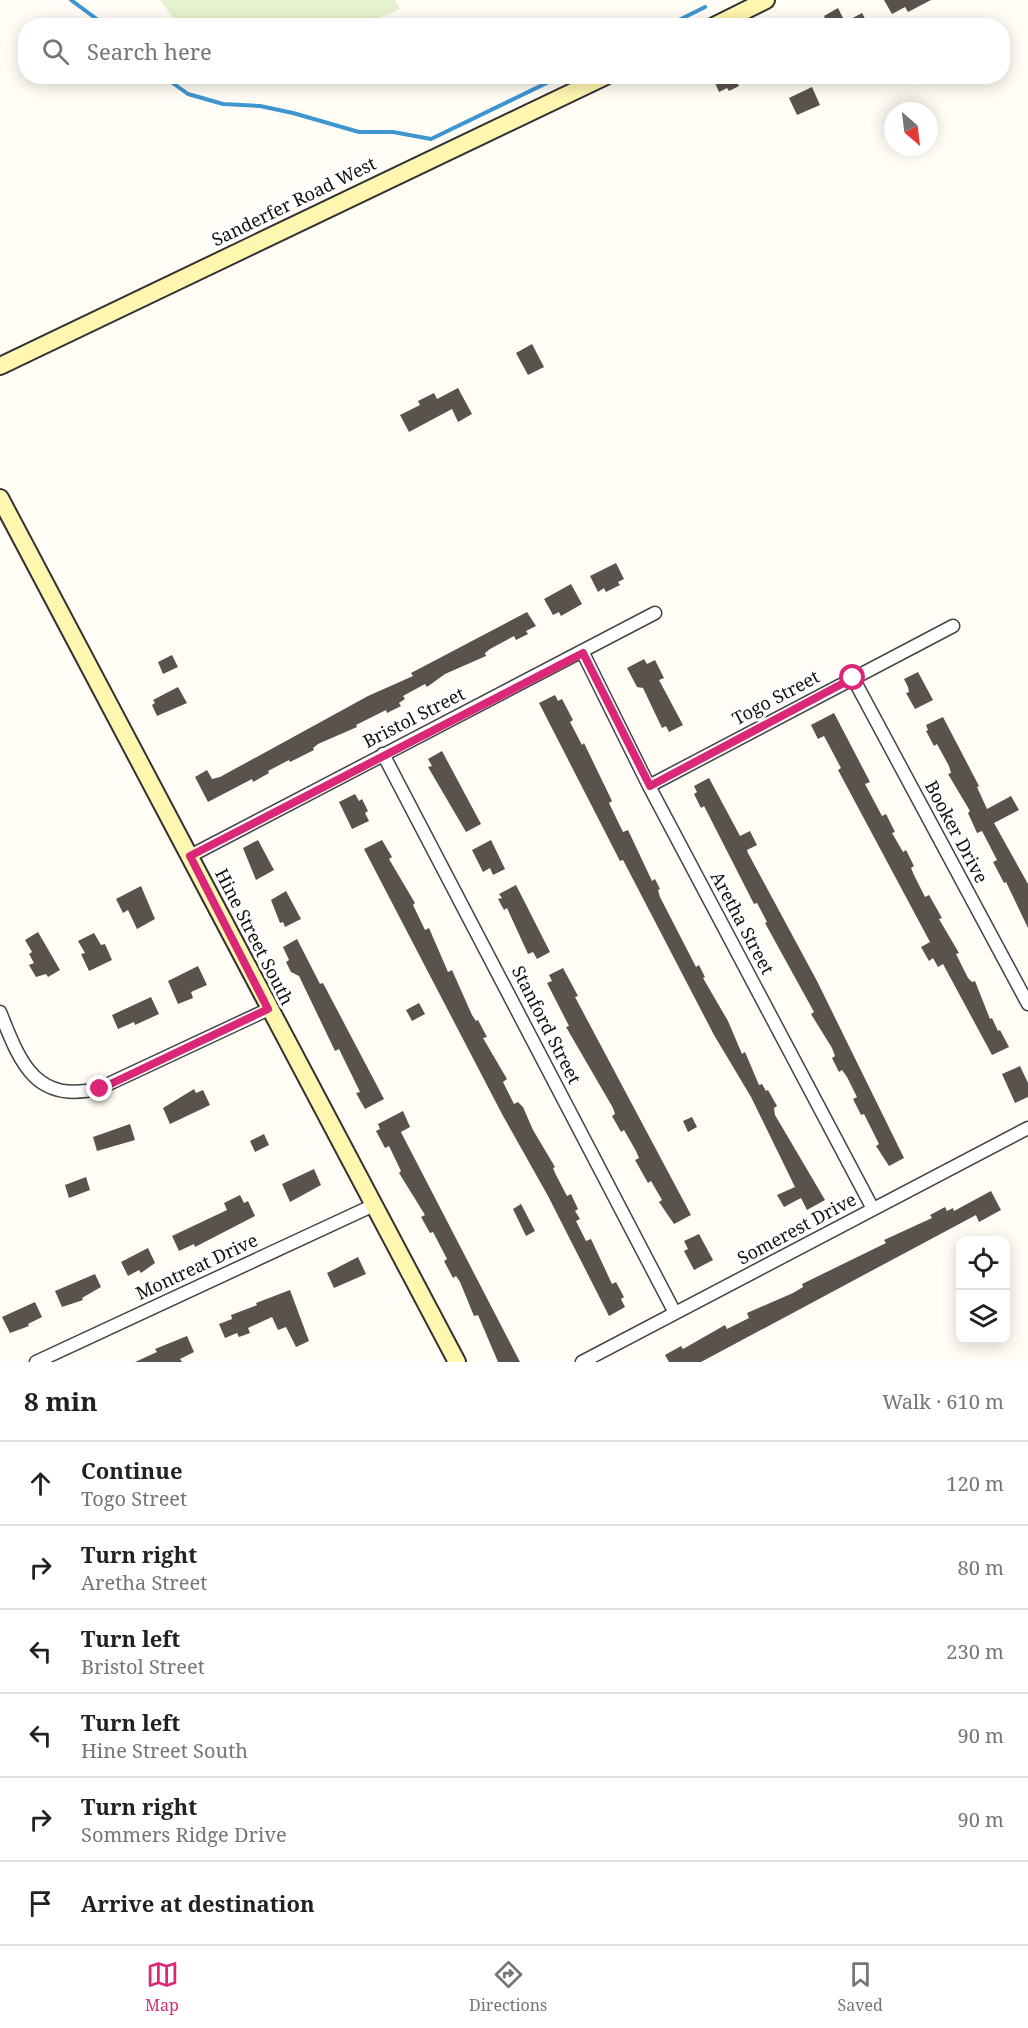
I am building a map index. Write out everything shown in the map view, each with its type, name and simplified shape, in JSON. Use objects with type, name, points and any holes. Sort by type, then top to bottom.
[{"type":"street","points":[[730,18],[766,0]]},
{"type":"street","name":"Sanderfer Road West","points":[[0,366],[589,84]]},
{"type":"street","name":"Hine Street South","points":[[0,498],[190,856],[268,1009],[457,1362]]},
{"type":"street","name":"Bristol Street","points":[[190,856],[383,754],[583,653],[655,613]]},
{"type":"street","name":"Togo Street","points":[[650,786],[953,626]]},
{"type":"street","name":"Aretha Street","points":[[583,653],[650,786],[873,1209]]},
{"type":"street","name":"Booker Drive","points":[[853,678],[1028,1004]]},
{"type":"street","name":"Stanford Street","points":[[383,754],[675,1313]]},
{"type":"street","points":[[0,1012],[25,1069],[51,1089],[84,1093],[100,1089],[268,1009]]},
{"type":"street","name":"Somerest Drive","points":[[582,1362],[1028,1128]]},
{"type":"street","name":"Montreat Drive","points":[[36,1362],[374,1205]]},
{"type":"green space","points":[[160,0],[395,0],[400,9],[380,18],[173,18]]},
{"type":"building","points":[[884,0],[931,0],[908,12],[905,7],[892,14]]},
{"type":"building","points":[[838,8],[843,18],[825,18],[824,16]]},
{"type":"building","points":[[862,13],[865,18],[853,18]]},
{"type":"building","points":[[716,84],[738,84],[739,86],[729,91],[727,88],[719,92]]},
{"type":"building","points":[[812,87],[820,105],[797,115],[789,98]]},
{"type":"building","points":[[532,344],[544,367],[528,375],[516,353]]},
{"type":"building","points":[[458,388],[472,414],[458,422],[452,409],[409,432],[400,415],[420,405],[418,401],[434,393],[437,399]]},
{"type":"building","points":[[616,563],[624,579],[618,582],[620,585],[606,592],[604,588],[598,592],[590,576]]},
{"type":"building","points":[[571,584],[582,604],[561,616],[559,612],[553,615],[544,599]]},
{"type":"building","points":[[527,612],[536,626],[526,631],[528,634],[516,640],[514,636],[490,649],[485,653],[486,656],[445,674],[427,687],[425,684],[403,696],[405,699],[399,703],[401,706],[387,713],[386,710],[356,725],[357,727],[318,744],[313,748],[314,750],[268,771],[269,773],[253,782],[252,779],[208,802],[195,777],[207,770],[212,779],[220,777],[368,696],[413,676],[411,673]]},
{"type":"building","points":[[172,655],[178,667],[163,674],[158,662]]},
{"type":"building","points":[[644,659],[647,664],[655,660],[664,678],[659,680],[683,725],[669,732],[666,726],[662,728],[643,688],[637,687],[627,668]]},
{"type":"building","points":[[918,672],[933,700],[915,709],[906,693],[909,692],[904,679]]},
{"type":"building","points":[[178,687],[187,703],[157,716],[152,705],[155,703],[153,700]]},
{"type":"building","points":[[555,695],[558,701],[562,699],[573,720],[570,722],[582,745],[584,743],[612,801],[609,803],[623,832],[628,830],[652,881],[655,879],[660,889],[658,890],[660,897],[696,967],[699,965],[705,977],[703,978],[728,1021],[742,1054],[745,1052],[759,1085],[762,1084],[766,1091],[768,1090],[777,1106],[774,1108],[775,1115],[825,1200],[807,1210],[801,1198],[784,1207],[777,1195],[795,1187],[751,1097],[714,1035],[623,860],[620,861],[539,703]]},
{"type":"building","points":[[834,713],[870,782],[865,784],[882,816],[886,814],[895,832],[892,833],[903,852],[906,850],[914,866],[911,868],[925,897],[929,895],[942,918],[939,919],[959,953],[956,954],[968,978],[972,982],[975,981],[990,1019],[992,1018],[1009,1047],[992,1055],[943,964],[938,967],[933,958],[929,961],[921,947],[930,942],[838,770],[841,768],[824,736],[818,739],[811,725]]},
{"type":"building","points":[[943,717],[979,786],[977,787],[987,809],[1011,796],[1019,810],[994,823],[1028,884],[1028,928],[1006,882],[1004,883],[993,862],[997,860],[982,831],[977,833],[968,813],[970,811],[948,774],[951,773],[949,766],[937,744],[934,746],[926,731],[928,730],[926,725]]},
{"type":"building","points":[[442,751],[481,824],[466,832],[428,767],[432,766],[428,759]]},
{"type":"building","points":[[709,778],[740,836],[750,831],[757,845],[747,850],[748,853],[817,981],[904,1158],[889,1166],[876,1146],[879,1144],[864,1114],[861,1115],[853,1099],[857,1097],[847,1077],[842,1070],[839,1072],[832,1058],[835,1056],[832,1048],[811,1014],[814,1012],[765,923],[767,922],[757,903],[754,904],[704,806],[701,808],[694,794],[697,792],[694,786]]},
{"type":"building","points":[[355,794],[359,801],[362,799],[368,811],[365,813],[369,821],[352,829],[339,802]]},
{"type":"building","points":[[258,840],[274,870],[256,880],[243,848]]},
{"type":"building","points":[[382,840],[392,857],[389,859],[415,903],[413,905],[425,930],[429,928],[448,972],[452,970],[472,1015],[476,1021],[478,1020],[487,1037],[483,1038],[507,1079],[503,1082],[514,1104],[518,1102],[523,1107],[533,1130],[555,1167],[553,1168],[567,1196],[571,1194],[578,1209],[575,1211],[580,1219],[576,1221],[586,1241],[591,1239],[612,1284],[616,1282],[624,1297],[621,1299],[625,1307],[609,1316],[364,849]]},
{"type":"building","points":[[491,840],[505,869],[493,875],[490,868],[483,872],[472,850]]},
{"type":"building","points":[[516,885],[550,952],[537,959],[533,952],[528,954],[507,908],[504,910],[498,899],[502,898],[499,894]]},
{"type":"building","points":[[141,886],[155,919],[137,929],[128,910],[123,913],[116,899]]},
{"type":"building","points":[[286,891],[301,919],[285,927],[283,922],[280,923],[271,900]]},
{"type":"building","points":[[38,932],[60,970],[48,977],[46,974],[36,977],[29,965],[34,963],[29,954],[32,952],[25,940]]},
{"type":"building","points":[[94,933],[101,945],[105,944],[112,960],[89,971],[81,954],[85,953],[78,941]]},
{"type":"building","points":[[297,939],[320,984],[323,983],[384,1099],[365,1109],[356,1093],[360,1092],[339,1049],[335,1051],[299,976],[291,972],[286,962],[289,960],[283,947]]},
{"type":"building","points":[[198,966],[207,985],[191,992],[193,998],[178,1004],[168,981]]},
{"type":"building","points":[[563,968],[578,996],[575,997],[691,1215],[674,1224],[659,1202],[662,1200],[651,1181],[648,1183],[635,1160],[639,1158],[636,1151],[624,1130],[621,1132],[612,1116],[615,1114],[613,1108],[566,1027],[569,1026],[547,983],[552,981],[549,975]]},
{"type":"building","points":[[151,997],[159,1014],[135,1025],[134,1022],[118,1029],[112,1015]]},
{"type":"building","points":[[419,1003],[425,1014],[412,1021],[406,1010]]},
{"type":"building","points":[[1020,1066],[1028,1083],[1028,1097],[1015,1103],[1002,1074]]},
{"type":"building","points":[[194,1089],[196,1093],[203,1090],[210,1105],[170,1124],[163,1108]]},
{"type":"building","points":[[403,1111],[410,1127],[401,1132],[520,1362],[498,1362],[478,1315],[474,1316],[460,1282],[456,1276],[453,1278],[444,1261],[447,1259],[433,1232],[430,1233],[421,1217],[425,1215],[399,1173],[401,1171],[389,1146],[385,1148],[376,1131],[380,1129],[378,1124]]},
{"type":"building","points":[[692,1117],[697,1127],[688,1132],[683,1121]]},
{"type":"building","points":[[130,1124],[135,1140],[97,1151],[93,1137]]},
{"type":"building","points":[[264,1134],[269,1145],[255,1152],[250,1141]]},
{"type":"building","points":[[314,1169],[321,1185],[290,1202],[282,1184]]},
{"type":"building","points":[[86,1177],[90,1190],[69,1198],[65,1185]]},
{"type":"building","points":[[991,1191],[1001,1210],[979,1222],[976,1215],[701,1362],[669,1362],[665,1355],[681,1346],[683,1349],[725,1325],[727,1329],[749,1318],[747,1313],[793,1293],[803,1287],[802,1284],[886,1243],[884,1240],[932,1218],[930,1215],[945,1207],[947,1211],[953,1208],[954,1211]]},
{"type":"building","points":[[240,1195],[244,1203],[248,1201],[255,1216],[195,1247],[194,1244],[179,1251],[172,1236],[227,1210],[224,1203]]},
{"type":"building","points":[[521,1204],[535,1231],[526,1236],[513,1209]]},
{"type":"building","points":[[699,1234],[713,1260],[694,1270],[684,1251],[688,1249],[684,1241]]},
{"type":"building","points":[[148,1248],[155,1263],[141,1273],[139,1270],[128,1276],[121,1262]]},
{"type":"building","points":[[358,1257],[366,1274],[334,1288],[327,1273]]},
{"type":"building","points":[[95,1274],[101,1287],[82,1298],[83,1300],[62,1307],[55,1291]]},
{"type":"building","points":[[290,1290],[309,1341],[296,1347],[286,1327],[278,1330],[272,1317],[248,1328],[250,1333],[239,1337],[237,1333],[225,1338],[219,1324],[232,1319],[231,1315]]},
{"type":"building","points":[[35,1302],[42,1317],[28,1324],[29,1326],[10,1333],[2,1317]]},
{"type":"building","points":[[187,1336],[194,1352],[180,1359],[182,1362],[135,1362],[157,1352],[155,1349]]},
{"type":"waterway","points":[[71,0],[95,18]]},
{"type":"waterway","points":[[683,18],[705,7]]},
{"type":"waterway","points":[[174,84],[188,94],[223,104],[260,106],[359,132],[393,132],[431,139],[544,84]]},
{"type":"route","points":[[100,1089],[268,1009],[190,856],[383,754],[583,653],[650,786],[853,678]]}]
